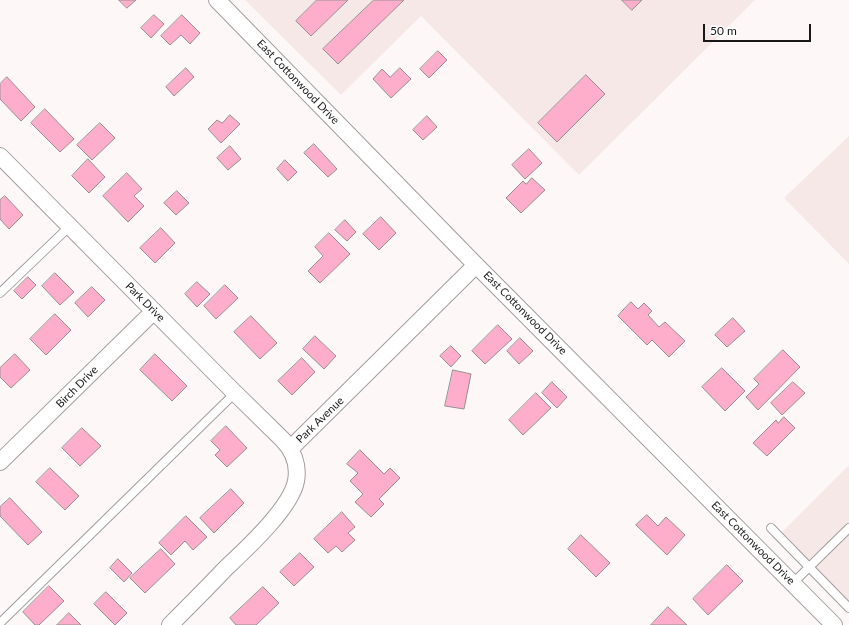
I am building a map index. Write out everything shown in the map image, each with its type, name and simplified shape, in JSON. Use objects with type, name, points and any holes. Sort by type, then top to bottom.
[{"type":"street","name":"East Cottonwood Drive","points":[[217,0],[476,265],[793,582],[834,625]]},
{"type":"street","name":"Park Drive","points":[[0,156],[235,393],[282,438],[290,449]]},
{"type":"street","name":"Park Avenue","points":[[170,625],[277,515],[296,482],[297,471],[295,460],[290,449],[476,265]]},
{"type":"street","name":"Birch Drive","points":[[0,462],[154,311]]},
{"type":"lane","points":[[0,293],[70,226]]},
{"type":"lane","points":[[0,623],[235,393]]},
{"type":"lane","points":[[771,528],[849,608]]},
{"type":"lane","points":[[793,582],[849,528]]},
{"type":"shaded area","points":[[245,0],[755,0],[579,175],[421,16],[341,95]]},
{"type":"shaded area","points":[[849,136],[849,264],[784,198]]},
{"type":"shaded area","points":[[849,465],[849,606],[779,535]]},
{"type":"building","points":[[119,0],[136,0],[127,8]]},
{"type":"building","points":[[317,0],[348,0],[311,36],[296,21]]},
{"type":"building","points":[[374,0],[404,0],[338,64],[323,49]]},
{"type":"building","points":[[622,0],[642,0],[632,10]]},
{"type":"building","points":[[154,15],[164,24],[151,38],[141,28]]},
{"type":"building","points":[[182,15],[200,33],[190,44],[181,35],[170,45],[161,36]]},
{"type":"building","points":[[438,51],[447,60],[429,78],[420,69]]},
{"type":"building","points":[[186,68],[194,77],[174,96],[166,87]]},
{"type":"building","points":[[400,68],[411,79],[391,98],[373,79],[382,69],[390,77]]},
{"type":"building","points":[[586,75],[605,94],[557,142],[538,123]]},
{"type":"building","points":[[7,77],[35,107],[21,121],[0,99],[0,84]]},
{"type":"building","points":[[45,109],[74,139],[60,152],[31,123]]},
{"type":"building","points":[[230,115],[240,124],[221,143],[208,129],[217,120],[222,123]]},
{"type":"building","points":[[427,116],[437,127],[423,140],[413,130]]},
{"type":"building","points":[[100,123],[115,138],[92,160],[77,145]]},
{"type":"building","points":[[314,144],[337,169],[328,177],[304,153]]},
{"type":"building","points":[[230,146],[241,159],[228,170],[217,158]]},
{"type":"building","points":[[529,149],[542,163],[525,179],[512,165]]},
{"type":"building","points":[[88,159],[105,177],[89,193],[72,176]]},
{"type":"building","points":[[285,160],[297,172],[288,181],[277,169]]},
{"type":"building","points":[[127,173],[142,189],[134,196],[144,206],[128,222],[103,196]]},
{"type":"building","points":[[532,178],[545,190],[521,213],[506,198],[523,181],[526,184]]},
{"type":"building","points":[[177,191],[189,203],[176,215],[164,203]]},
{"type":"building","points":[[5,196],[23,215],[9,229],[0,219],[0,200]]},
{"type":"building","points":[[381,217],[396,233],[379,250],[363,234]]},
{"type":"building","points":[[345,220],[356,232],[347,241],[335,230]]},
{"type":"building","points":[[161,228],[175,243],[155,263],[140,248]]},
{"type":"building","points":[[329,233],[350,254],[320,283],[308,271],[323,256],[315,247]]},
{"type":"building","points":[[55,273],[74,292],[60,305],[42,286]]},
{"type":"building","points":[[28,277],[36,285],[22,299],[14,291]]},
{"type":"building","points":[[197,282],[210,294],[197,307],[185,294]]},
{"type":"building","points":[[225,285],[238,298],[216,319],[204,306]]},
{"type":"building","points":[[92,287],[105,300],[88,317],[75,303]]},
{"type":"building","points":[[631,302],[638,309],[644,303],[652,311],[648,315],[659,327],[665,322],[685,341],[669,357],[652,340],[647,345],[618,316]]},
{"type":"building","points":[[55,314],[71,330],[46,355],[30,339]]},
{"type":"building","points":[[251,316],[277,343],[260,359],[234,332]]},
{"type":"building","points":[[733,318],[745,331],[727,347],[715,335]]},
{"type":"building","points":[[498,325],[512,339],[485,364],[472,351]]},
{"type":"building","points":[[315,336],[336,356],[324,369],[303,349]]},
{"type":"building","points":[[520,338],[533,351],[519,364],[507,351]]},
{"type":"building","points":[[451,346],[461,356],[451,367],[440,356]]},
{"type":"building","points":[[783,350],[800,367],[758,410],[746,397],[759,384],[754,379]]},
{"type":"building","points":[[15,354],[30,370],[11,388],[0,377],[0,368]]},
{"type":"building","points":[[155,354],[187,386],[172,401],[140,370]]},
{"type":"building","points":[[302,358],[315,372],[292,395],[278,381]]},
{"type":"building","points":[[722,368],[745,391],[725,411],[702,387]]},
{"type":"building","points":[[453,370],[471,374],[464,409],[445,406]]},
{"type":"building","points":[[552,382],[567,397],[557,408],[542,393]]},
{"type":"building","points":[[793,382],[805,393],[782,415],[771,403]]},
{"type":"building","points":[[536,393],[551,408],[523,435],[509,420]]},
{"type":"building","points":[[784,417],[795,428],[767,456],[753,443],[776,420],[778,423]]},
{"type":"building","points":[[226,426],[247,448],[227,467],[215,455],[220,450],[211,441]]},
{"type":"building","points":[[82,428],[101,446],[80,466],[62,448]]},
{"type":"building","points":[[360,450],[384,474],[390,468],[400,478],[379,499],[384,504],[371,517],[355,502],[363,494],[350,481],[358,473],[347,464]]},
{"type":"building","points":[[50,468],[79,496],[65,510],[36,482]]},
{"type":"building","points":[[231,489],[244,503],[214,533],[200,518]]},
{"type":"building","points":[[10,498],[42,532],[28,545],[0,516],[0,507]]},
{"type":"building","points":[[342,512],[355,527],[348,533],[355,540],[342,552],[336,546],[328,553],[314,539]]},
{"type":"building","points":[[647,515],[658,526],[666,517],[685,535],[667,555],[636,525]]},
{"type":"building","points":[[186,516],[207,537],[193,550],[185,541],[171,555],[159,543]]},
{"type":"building","points":[[581,535],[610,563],[596,577],[568,549]]},
{"type":"building","points":[[161,549],[175,564],[145,593],[130,578]]},
{"type":"building","points":[[300,553],[314,567],[294,586],[280,572]]},
{"type":"building","points":[[118,559],[132,573],[124,582],[110,568]]},
{"type":"building","points":[[727,565],[743,581],[708,615],[693,599]]},
{"type":"building","points":[[49,586],[64,601],[39,625],[35,625],[23,612]]},
{"type":"building","points":[[263,587],[279,603],[256,625],[236,625],[230,618]]},
{"type":"building","points":[[106,592],[127,613],[115,625],[94,604]]},
{"type":"building","points":[[668,607],[687,625],[651,625]]},
{"type":"building","points":[[69,613],[81,625],[57,625]]}]
